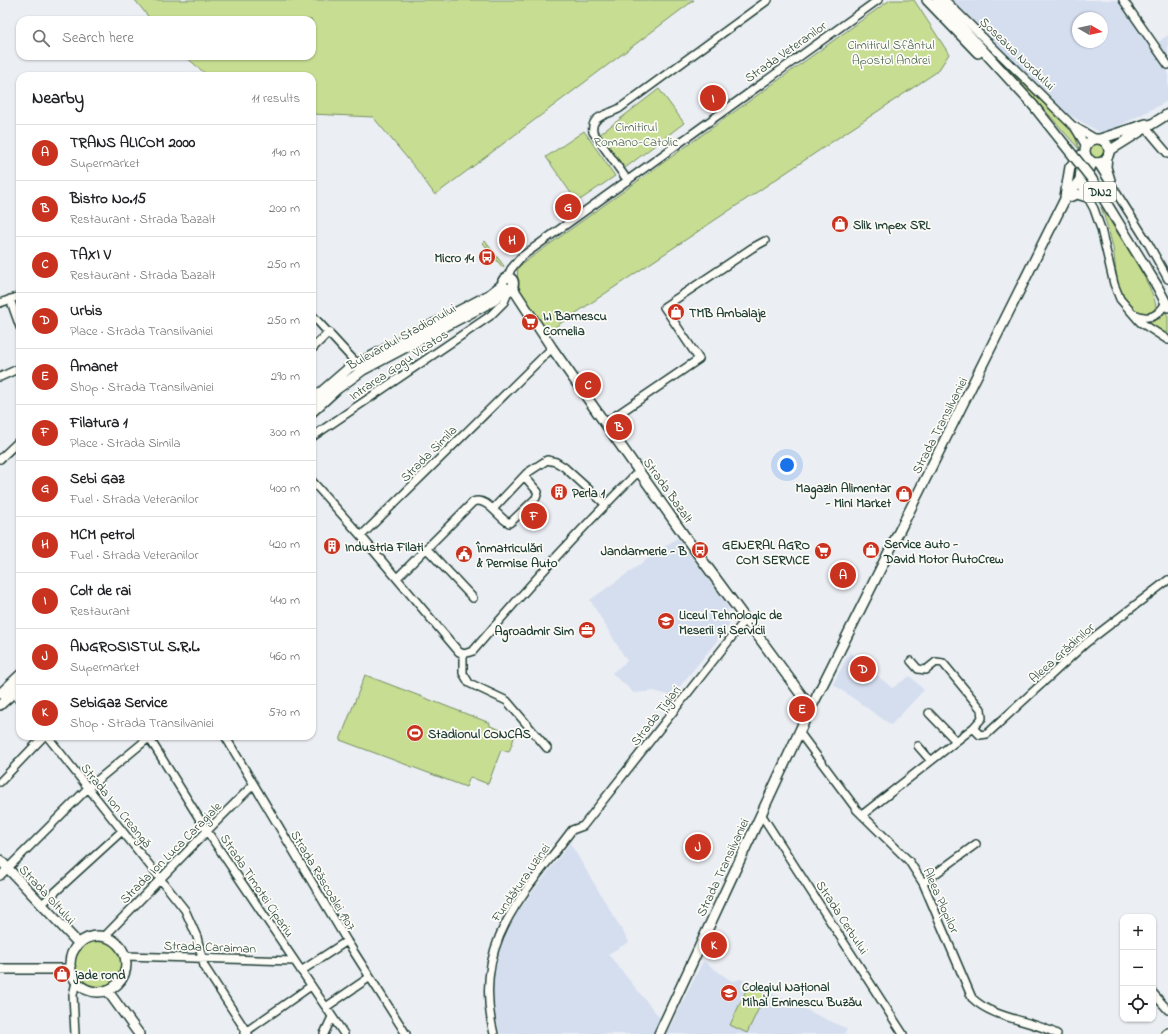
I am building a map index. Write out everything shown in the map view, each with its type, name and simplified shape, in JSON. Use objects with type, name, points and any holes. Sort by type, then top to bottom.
[{"type":"main road","name":"Șoseaua Nordului","points":[[927,0],[992,67],[1003,74]]},
{"type":"main road","name":"Șoseaua Nordului","points":[[937,0],[996,63],[1003,74],[1033,105],[1091,178],[1167,304]]},
{"type":"main road","points":[[1065,199],[1070,167],[1090,156],[1104,160],[1108,153],[1155,121],[1168,114]]},
{"type":"main road","points":[[1090,156],[1088,143],[1155,121]]},
{"type":"main road","points":[[1098,139],[1106,142],[1108,153]]},
{"type":"main road","name":"Strada Transilvaniei","points":[[659,1034],[800,732],[810,706],[1018,297],[1065,199],[1079,181],[1090,156]]},
{"type":"main road","points":[[1065,199],[1077,194],[1087,197]]},
{"type":"main road","name":"Strada Bazalt","points":[[508,284],[605,423],[746,620],[810,706]]},
{"type":"main road","name":"Bulevardul Stadionului","points":[[316,396],[340,375],[360,367],[508,284]]},
{"type":"main road","name":"Bulevardul Stadionului","points":[[316,408],[360,367]]},
{"type":"main road","points":[[0,694],[16,679]]},
{"type":"main road","points":[[0,705],[16,691]]},
{"type":"main road","name":"Strada Oltului","points":[[0,860],[79,944]]},
{"type":"main road","points":[[94,936],[104,937],[115,942],[123,951],[125,968],[123,976],[119,982],[107,990],[93,991],[84,988],[76,982],[71,969],[72,955],[79,944],[94,936]]},
{"type":"main road","points":[[0,969],[71,969]]},
{"type":"main road","points":[[107,990],[139,1034]]},
{"type":"street","points":[[628,181],[593,132],[592,125],[594,120],[620,108],[768,0]]},
{"type":"street","name":"Strada Veteranilor","points":[[508,284],[513,265],[521,257],[878,0]]},
{"type":"street","name":"Șoseaua Nordului","points":[[945,0],[1072,125],[1090,156],[1113,188]]},
{"type":"street","points":[[1123,0],[1168,65]]},
{"type":"street","name":"Șoseaua Nordului","points":[[1072,125],[1098,139]]},
{"type":"street","points":[[1146,128],[1168,154]]},
{"type":"street","points":[[1108,153],[1107,167],[1113,188],[1168,279]]},
{"type":"street","points":[[1087,197],[1090,156]]},
{"type":"street","points":[[1079,181],[1101,229],[1116,292],[1124,305],[1140,322],[1168,340]]},
{"type":"street","points":[[605,423],[699,359],[664,307],[752,248],[765,241]]},
{"type":"street","name":"Intrarea Gogu Vicatos","points":[[316,434],[490,316],[504,302],[508,284]]},
{"type":"street","points":[[0,303],[16,297]]},
{"type":"street","points":[[10,299],[16,316]]},
{"type":"street","points":[[1131,313],[1139,317],[1151,318],[1158,315],[1167,304]]},
{"type":"street","points":[[316,319],[360,367]]},
{"type":"street","points":[[316,345],[329,332]]},
{"type":"street","name":"Strada Simila","points":[[361,536],[552,348]]},
{"type":"street","points":[[0,377],[16,370]]},
{"type":"street","points":[[0,459],[16,444]]},
{"type":"street","points":[[493,509],[525,477],[547,460],[556,462],[605,504]]},
{"type":"street","points":[[316,485],[397,578],[458,652],[463,654],[473,651],[524,592],[605,504],[639,470]]},
{"type":"street","points":[[397,578],[473,502],[480,501],[493,509],[509,523],[536,498],[538,492],[536,488],[525,477]]},
{"type":"street","points":[[426,548],[474,598]]},
{"type":"street","name":"Aleea Grădinilor","points":[[973,728],[980,735],[987,734],[1086,643],[1168,580]]},
{"type":"street","name":"Strada Țiglari","points":[[583,826],[746,620]]},
{"type":"street","points":[[463,654],[462,673],[470,683],[507,701],[547,748]]},
{"type":"street","points":[[862,815],[931,761],[955,740],[973,728],[982,718],[981,709],[943,663],[936,662],[926,670],[922,670],[911,661]]},
{"type":"street","points":[[929,713],[955,740]]},
{"type":"street","name":"Aleea Plopilor","points":[[800,732],[862,815],[909,861],[923,883],[972,998],[981,1006],[990,1011],[1046,1028],[1057,1034]]},
{"type":"street","points":[[0,782],[42,740]]},
{"type":"street","name":"Strada Ion Creangă","points":[[49,740],[174,895],[190,919],[197,937],[204,966],[246,1033]]},
{"type":"street","points":[[0,876],[88,788],[144,740]]},
{"type":"street","name":"Strada Timotei Cipariu","points":[[151,740],[207,831],[344,1034]]},
{"type":"street","name":"Strada Răscoalei 1907","points":[[227,740],[347,941],[406,1034]]},
{"type":"street","points":[[918,746],[931,761]]},
{"type":"street","name":"Strada Ion Luca Caragiale","points":[[104,937],[207,831],[254,786]]},
{"type":"street","name":"Strada Cerbului","points":[[761,814],[904,1034]]},
{"type":"street","name":"Fundătura Uzinei","points":[[494,1034],[488,1012],[488,982],[491,957],[500,931],[513,910],[572,830],[583,826]]},
{"type":"street","points":[[41,905],[122,831]]},
{"type":"street","points":[[923,883],[976,844]]},
{"type":"street","points":[[301,971],[347,941]]},
{"type":"street","name":"Strada Caraiman","points":[[124,956],[294,961]]},
{"type":"street","points":[[326,1007],[370,978]]},
{"type":"street","points":[[75,1034],[73,996],[76,982]]},
{"type":"street","points":[[246,1033],[311,986]]},
{"type":"street","points":[[1156,996],[1168,1010]]},
{"type":"street","points":[[324,1034],[332,1017]]},
{"type":"shaded area","points":[[950,0],[1121,0],[1168,70],[1168,101],[1103,134],[1068,114]]},
{"type":"shaded area","points":[[1168,35],[1168,57],[1157,43]]},
{"type":"shaded area","name":"Liceul Tehnologic de Meserii și Servicii","points":[[677,538],[720,594],[728,607],[729,626],[672,696],[654,691],[634,693],[612,673],[627,661],[590,600]]},
{"type":"shaded area","points":[[850,652],[892,688],[910,676],[924,690],[891,725],[833,684]]},
{"type":"shaded area","points":[[570,843],[629,942],[608,954],[669,1029],[703,961],[730,980],[733,981],[741,979],[847,1029],[844,1034],[500,1034],[496,1016],[492,982],[498,950],[505,928]]},
{"type":"green space","points":[[135,0],[694,0],[435,195],[417,170],[373,117],[316,114],[316,72],[203,72],[190,60],[316,60],[316,16],[148,16]]},
{"type":"green space","name":"Cimitirul Sfântul Apostol Andrei","points":[[890,0],[914,0],[949,54],[938,71],[549,331],[531,310],[522,294],[519,285],[518,267]]},
{"type":"green space","points":[[1000,59],[1069,128],[1075,136],[1079,149]]},
{"type":"green space","name":"Cimitirul Romano-Catolic","points":[[659,89],[684,123],[625,168],[599,135]]},
{"type":"green space","points":[[584,131],[615,176],[577,202],[546,157]]},
{"type":"green space","points":[[1097,144],[1102,146],[1104,151],[1102,156],[1097,158],[1092,156],[1090,151],[1092,146]]},
{"type":"green space","points":[[1101,207],[1133,257],[1154,297],[1156,307],[1151,313],[1142,314],[1138,312],[1130,304],[1120,289],[1112,243]]},
{"type":"green space","points":[[485,241],[504,266],[503,268],[483,243]]},
{"type":"green space","points":[[1165,311],[1168,316],[1168,335],[1149,323],[1161,318]]},
{"type":"green space","name":"Stadionul CONCAS","points":[[365,675],[490,723],[490,726],[515,735],[509,752],[501,750],[488,784],[470,777],[466,787],[340,740]]},
{"type":"green space","points":[[98,936],[113,941],[121,949],[126,964],[121,979],[113,987],[98,992],[83,987],[75,979],[70,964],[75,949],[83,941]]},
{"type":"green space","points":[[749,984],[766,993],[747,1033],[730,1025]]},
{"type":"place","name":"Colt de rai","points":[[713,98]]},
{"type":"place","name":"Sebi Gaz","points":[[568,207]]},
{"type":"place","name":"Slik Impex SRL","points":[[840,224]]},
{"type":"place","name":"MCM petrol","points":[[512,240]]},
{"type":"place","name":"Micro 14","points":[[487,257]]},
{"type":"place","name":"TMB Ambalaje","points":[[676,312]]},
{"type":"place","name":"I.I Barnescu Cornelia","points":[[530,322]]},
{"type":"place","name":"TAXI V","points":[[588,385]]},
{"type":"place","name":"Bistro No.15","points":[[619,427]]},
{"type":"place","name":"Perla 1","points":[[559,492]]},
{"type":"place","name":"Magazin Alimentar - Mini Market","points":[[904,494]]},
{"type":"place","name":"Filatura 1","points":[[534,516]]},
{"type":"place","name":"Industria Filati","points":[[332,546]]},
{"type":"place","name":"Jandarmerie - B","points":[[700,550]]},
{"type":"place","name":"Service auto - David Motor AutoCrew","points":[[871,550]]},
{"type":"place","name":"GENERAL AGRO COM SERVICE","points":[[823,551]]},
{"type":"place","name":"Înmatriculări & Permise Auto","points":[[464,554]]},
{"type":"place","name":"TRANS ALICOM 2000","points":[[843,575]]},
{"type":"place","name":"Liceul Tehnologic de Meserii și Servicii","points":[[666,621]]},
{"type":"place","name":"Agroadmir Sim","points":[[587,630]]},
{"type":"place","name":"Urbis","points":[[863,669]]},
{"type":"place","name":"Amanet","points":[[802,709]]},
{"type":"place","name":"Stadionul CONCAS","points":[[415,733]]},
{"type":"place","name":"ANGROSISTUL S.R.L.","points":[[698,847]]},
{"type":"place","name":"SebiGaz Service","points":[[714,945]]},
{"type":"place","name":"jade rond","points":[[62,974]]},
{"type":"place","name":"Colegiul Național Mihai Eminescu Buzău","points":[[729,993]]}]
